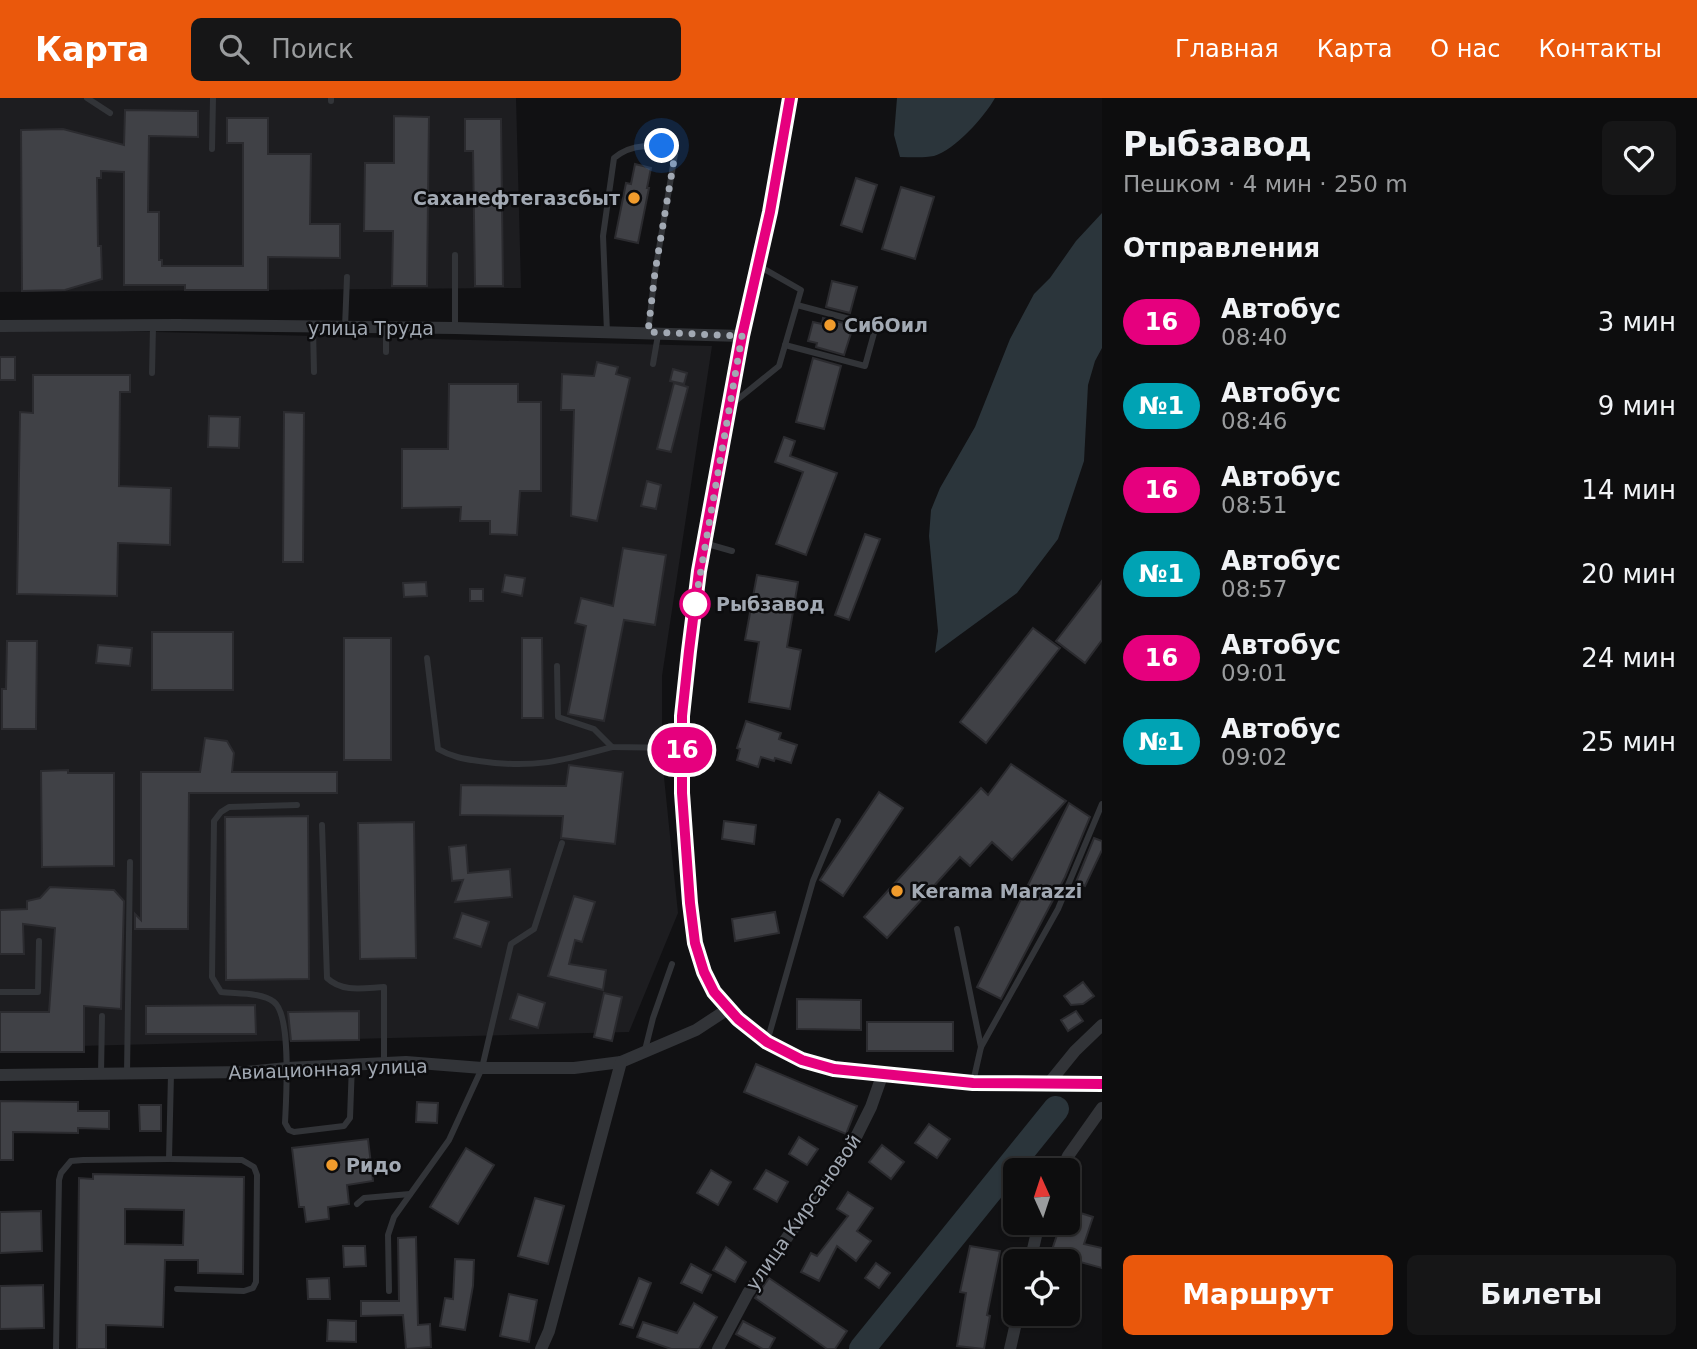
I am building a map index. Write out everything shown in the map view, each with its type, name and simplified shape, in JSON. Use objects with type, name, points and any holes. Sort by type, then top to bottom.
[{"type":"street","points":[[790,98],[770,212],[742,336],[705,543],[689,651],[682,748],[685,843],[695,943],[704,972],[714,992],[728,1009],[767,1042],[802,1060],[834,1069],[973,1083],[1102,1084]]},
{"type":"street","name":"улица Труда","points":[[0,326],[454,328],[742,336]]},
{"type":"street","name":"Авиационная улица","points":[[0,1075],[247,1072],[406,1062],[482,1068],[574,1068],[621,1062],[696,1030],[728,1009]]},
{"type":"street","points":[[1049,1083],[1075,1051],[1102,1025]]},
{"type":"street","points":[[541,1349],[549,1331],[621,1062]]},
{"type":"street","name":"улица Кирсановой","points":[[718,1349],[748,1293],[852,1145],[871,1107],[883,1073]]},
{"type":"street","points":[[1068,1158],[1102,1108]]},
{"type":"street","points":[[1010,1349],[1015,1326]]},
{"type":"lane","points":[[87,98],[110,113]]},
{"type":"lane","points":[[212,149],[213,98]]},
{"type":"lane","points":[[607,332],[603,236],[614,158],[626,149],[662,146],[675,154],[655,272],[653,364]]},
{"type":"lane","points":[[454,328],[455,255]]},
{"type":"lane","points":[[730,405],[779,366],[802,289],[758,266]]},
{"type":"lane","points":[[345,328],[347,277]]},
{"type":"lane","points":[[785,345],[865,366],[876,326],[797,305]]},
{"type":"lane","points":[[152,373],[153,325]]},
{"type":"lane","points":[[313,328],[314,372]]},
{"type":"lane","points":[[386,328],[386,352]]},
{"type":"lane","points":[[705,543],[732,551]]},
{"type":"lane","points":[[427,657],[438,749],[453,757],[508,766],[546,764],[612,747],[682,748]]},
{"type":"lane","points":[[557,666],[558,717],[594,729],[612,747]]},
{"type":"lane","points":[[973,1083],[981,1047],[1058,909],[1102,804]]},
{"type":"lane","points":[[297,806],[229,807],[214,821],[212,977],[221,992],[265,997],[280,1008],[287,1068],[285,1123],[289,1130],[293,1132],[344,1126],[348,1123],[352,1064]]},
{"type":"lane","points":[[767,1042],[813,881],[838,821]]},
{"type":"lane","points":[[322,825],[327,978],[335,986],[345,989],[384,987],[384,1063]]},
{"type":"lane","points":[[389,1292],[388,1236],[394,1217],[449,1140],[482,1068],[511,944],[534,929],[562,843]]},
{"type":"lane","points":[[127,1074],[130,862]]},
{"type":"lane","points":[[957,929],[981,1047]]},
{"type":"lane","points":[[0,992],[38,992],[39,941]]},
{"type":"lane","points":[[645,1050],[672,964]]},
{"type":"lane","points":[[101,1074],[102,1016]]},
{"type":"lane","points":[[169,1159],[171,1074]]},
{"type":"lane","points":[[56,1349],[61,1172],[71,1161],[242,1160],[254,1167],[257,1175],[256,1282],[253,1288],[244,1291],[177,1289]]},
{"type":"lane","points":[[357,1204],[364,1198],[411,1195]]},
{"type":"shaded area","points":[[0,98],[516,98],[521,288],[0,292]]},
{"type":"shaded area","points":[[897,98],[995,98],[977,123],[942,153],[934,156],[900,157],[894,135]]},
{"type":"shaded area","points":[[1102,213],[1102,348],[1088,385],[1084,461],[1058,539],[1017,593],[935,653],[938,631],[929,536],[931,510],[940,488],[975,427],[1010,339],[1034,294]]},
{"type":"shaded area","points":[[0,328],[712,346],[662,676],[662,758],[678,913],[629,1032],[0,1048]]},
{"type":"building","points":[[125,110],[198,111],[198,137],[149,136],[148,212],[159,212],[159,260],[162,260],[162,266],[243,266],[243,143],[227,143],[227,118],[268,118],[268,154],[311,154],[310,224],[340,224],[340,258],[268,257],[268,290],[185,290],[185,285],[124,285],[124,172],[101,171],[101,178],[97,178],[98,246],[101,246],[102,279],[65,290],[22,291],[21,130],[63,129],[124,145]]},
{"type":"building","points":[[394,116],[429,117],[427,286],[392,286],[393,231],[364,231],[365,163],[394,163]]},
{"type":"building","points":[[465,119],[501,119],[503,286],[475,286],[473,151],[465,151]]},
{"type":"building","points":[[635,164],[651,168],[638,243],[615,238],[626,183],[631,184]]},
{"type":"building","points":[[856,178],[877,185],[862,232],[841,225]]},
{"type":"building","points":[[901,187],[934,197],[915,259],[882,249]]},
{"type":"building","points":[[832,281],[857,287],[850,313],[826,307]]},
{"type":"building","points":[[823,318],[848,324],[847,329],[852,330],[844,355],[816,347],[817,343],[808,341],[813,322],[822,324]]},
{"type":"building","points":[[0,357],[15,357],[15,380],[0,380]]},
{"type":"building","points":[[813,358],[841,366],[824,429],[796,422]]},
{"type":"building","points":[[597,362],[618,367],[616,374],[630,378],[597,521],[571,516],[574,410],[561,410],[562,374],[594,376]]},
{"type":"building","points":[[673,369],[687,373],[684,384],[670,381]]},
{"type":"building","points":[[33,375],[130,375],[130,392],[120,392],[119,486],[171,488],[170,545],[118,543],[117,596],[17,594],[20,412],[33,413]]},
{"type":"building","points":[[674,383],[688,387],[671,452],[657,449]]},
{"type":"building","points":[[449,384],[518,384],[518,402],[541,402],[541,491],[520,491],[517,535],[490,534],[490,521],[460,521],[461,507],[402,508],[402,449],[448,449]]},
{"type":"building","points":[[284,412],[304,413],[303,562],[283,562]]},
{"type":"building","points":[[209,416],[240,417],[239,448],[208,447]]},
{"type":"building","points":[[784,437],[795,441],[790,456],[837,473],[806,555],[776,544],[803,472],[775,462]]},
{"type":"building","points":[[647,481],[661,485],[656,509],[641,506]]},
{"type":"building","points":[[865,534],[880,539],[849,620],[835,615]]},
{"type":"building","points":[[623,548],[666,555],[655,625],[624,620],[604,721],[568,714],[586,626],[575,623],[581,598],[613,606]]},
{"type":"building","points":[[505,575],[525,578],[522,596],[502,592]]},
{"type":"building","points":[[757,575],[798,582],[787,647],[801,650],[790,709],[749,702],[759,642],[745,640]]},
{"type":"building","points":[[1102,581],[1102,640],[1085,663],[1056,641]]},
{"type":"building","points":[[426,582],[427,596],[404,597],[403,583]]},
{"type":"building","points":[[470,589],[483,589],[483,601],[470,601]]},
{"type":"building","points":[[1033,628],[1060,648],[986,743],[960,722]]},
{"type":"building","points":[[152,632],[233,632],[233,690],[152,690]]},
{"type":"building","points":[[344,638],[391,638],[391,760],[344,760]]},
{"type":"building","points":[[522,638],[542,638],[543,718],[522,718]]},
{"type":"building","points":[[7,641],[37,641],[36,729],[2,729],[2,689],[6,689]]},
{"type":"building","points":[[98,645],[132,648],[130,666],[96,663]]},
{"type":"building","points":[[746,721],[781,733],[779,739],[797,745],[791,763],[761,757],[758,767],[737,760],[740,749],[737,748]]},
{"type":"building","points":[[205,738],[227,741],[234,753],[232,772],[337,772],[337,793],[189,793],[188,929],[135,929],[135,914],[141,920],[141,772],[200,772]]},
{"type":"building","points":[[1011,764],[1066,801],[1012,860],[992,842],[970,866],[960,857],[887,938],[864,917],[981,788],[988,795]]},
{"type":"building","points":[[569,765],[623,772],[615,844],[561,838],[563,816],[460,815],[461,785],[566,786]]},
{"type":"building","points":[[68,770],[68,773],[114,773],[114,866],[42,867],[41,771]]},
{"type":"building","points":[[879,792],[903,808],[843,896],[820,880]]},
{"type":"building","points":[[1069,803],[1090,817],[1065,877],[1001,999],[977,987]]},
{"type":"building","points":[[308,816],[309,979],[226,980],[225,817]]},
{"type":"building","points":[[724,821],[756,825],[754,844],[722,839]]},
{"type":"building","points":[[414,822],[416,958],[360,959],[358,823]]},
{"type":"building","points":[[1094,838],[1102,841],[1102,850],[1085,886],[1076,882]]},
{"type":"building","points":[[466,845],[468,873],[510,869],[512,897],[455,902],[463,880],[452,881],[449,847]]},
{"type":"building","points":[[50,887],[114,890],[124,901],[121,1009],[84,1006],[84,1052],[0,1052],[0,1012],[49,1012],[55,928],[23,924],[24,954],[0,954],[0,910],[27,909],[27,901],[40,898]]},
{"type":"building","points":[[574,896],[595,902],[582,942],[575,940],[569,964],[606,970],[603,990],[548,976]]},
{"type":"building","points":[[775,912],[779,933],[735,941],[732,919]]},
{"type":"building","points":[[462,913],[489,922],[481,947],[454,938]]},
{"type":"building","points":[[1083,982],[1094,996],[1083,1004],[1071,1005],[1064,996]]},
{"type":"building","points":[[604,993],[622,997],[612,1041],[594,1037]]},
{"type":"building","points":[[518,994],[545,1003],[538,1028],[510,1019]]},
{"type":"building","points":[[797,999],[861,1000],[861,1030],[797,1029]]},
{"type":"building","points":[[255,1005],[256,1034],[146,1034],[146,1006]]},
{"type":"building","points":[[359,1011],[359,1040],[291,1041],[288,1012]]},
{"type":"building","points":[[1076,1011],[1083,1021],[1068,1031],[1061,1020]]},
{"type":"building","points":[[867,1022],[953,1022],[953,1051],[867,1051]]},
{"type":"building","points":[[756,1064],[857,1106],[846,1134],[744,1092]]},
{"type":"building","points":[[0,1101],[78,1102],[78,1111],[109,1111],[109,1129],[78,1128],[78,1133],[13,1132],[13,1160],[0,1160]]},
{"type":"building","points":[[417,1102],[438,1103],[437,1123],[416,1122]]},
{"type":"building","points":[[139,1105],[161,1105],[161,1131],[140,1131]]},
{"type":"building","points":[[929,1124],[950,1139],[937,1158],[915,1143]]},
{"type":"building","points":[[799,1137],[818,1149],[807,1165],[789,1154]]},
{"type":"building","name":"Ридо","points":[[368,1139],[373,1181],[347,1185],[349,1204],[328,1207],[329,1219],[306,1222],[304,1207],[299,1207],[292,1148]]},
{"type":"building","points":[[882,1145],[904,1162],[891,1179],[869,1162]]},
{"type":"building","points":[[466,1148],[494,1165],[458,1224],[430,1207]]},
{"type":"building","points":[[711,1170],[731,1182],[718,1205],[697,1193]]},
{"type":"building","points":[[766,1170],[788,1182],[777,1202],[754,1189]]},
{"type":"building","points":[[93,1174],[244,1177],[243,1274],[198,1273],[198,1260],[165,1260],[163,1327],[106,1325],[106,1349],[77,1349],[79,1178],[93,1179]],"holes":[[[125,1209],[184,1210],[183,1245],[125,1244]]]},
{"type":"building","points":[[848,1192],[873,1208],[857,1231],[871,1241],[856,1261],[837,1246],[819,1281],[801,1272],[811,1253],[817,1256],[848,1216],[837,1209]]},
{"type":"building","points":[[535,1198],[564,1206],[548,1264],[518,1256]]},
{"type":"building","points":[[41,1211],[42,1251],[0,1253],[0,1212]]},
{"type":"building","points":[[1080,1213],[1093,1217],[1084,1244],[1102,1248],[1102,1268],[1080,1262],[1080,1249],[1052,1249],[1057,1236],[1080,1236]]},
{"type":"building","points":[[416,1237],[418,1325],[430,1324],[431,1347],[406,1349],[403,1315],[361,1316],[361,1301],[399,1301],[398,1238]]},
{"type":"building","points":[[343,1246],[365,1246],[366,1266],[344,1267]]},
{"type":"building","points":[[970,1246],[1000,1251],[987,1315],[990,1316],[984,1349],[957,1346],[966,1293],[960,1292]]},
{"type":"building","points":[[726,1247],[746,1262],[735,1282],[713,1270]]},
{"type":"building","points":[[455,1259],[474,1260],[473,1286],[465,1330],[440,1326],[445,1298],[453,1299]]},
{"type":"building","points":[[876,1263],[890,1273],[879,1288],[865,1278]]},
{"type":"building","points":[[691,1264],[711,1275],[702,1293],[681,1283]]},
{"type":"building","points":[[329,1278],[330,1299],[308,1299],[307,1279]]},
{"type":"building","points":[[639,1278],[651,1283],[633,1328],[620,1324]]},
{"type":"building","points":[[769,1278],[847,1331],[835,1349],[827,1349],[755,1298]]},
{"type":"building","points":[[43,1285],[44,1328],[0,1329],[0,1286]]},
{"type":"building","points":[[509,1294],[537,1300],[529,1342],[500,1336]]},
{"type":"building","points":[[694,1303],[717,1317],[699,1349],[671,1349],[637,1337],[643,1322],[677,1333]]},
{"type":"building","points":[[328,1320],[356,1321],[356,1342],[327,1341]]},
{"type":"building","points":[[743,1321],[775,1338],[769,1349],[763,1349],[736,1334]]},
{"type":"waterway","points":[[862,1349],[1056,1109]]},
{"type":"bus line","name":"16","points":[[790,98],[770,212],[742,336],[699,571],[682,716],[682,793],[690,903],[695,943],[704,972],[714,992],[738,1019],[767,1042],[802,1060],[834,1069],[973,1083],[1102,1084]]},
{"type":"place","name":"Саханефтегазсбыт","points":[[634,198]]},
{"type":"place","name":"СибОил","points":[[830,325]]},
{"type":"place","name":"Рыбзавод","points":[[695,604]]},
{"type":"place","name":"Kerama Marazzi","points":[[897,891]]},
{"type":"place","name":"Ридо","points":[[332,1165]]},
{"type":"route","points":[[662,146],[675,154],[648,332],[742,336],[695,604]]}]
